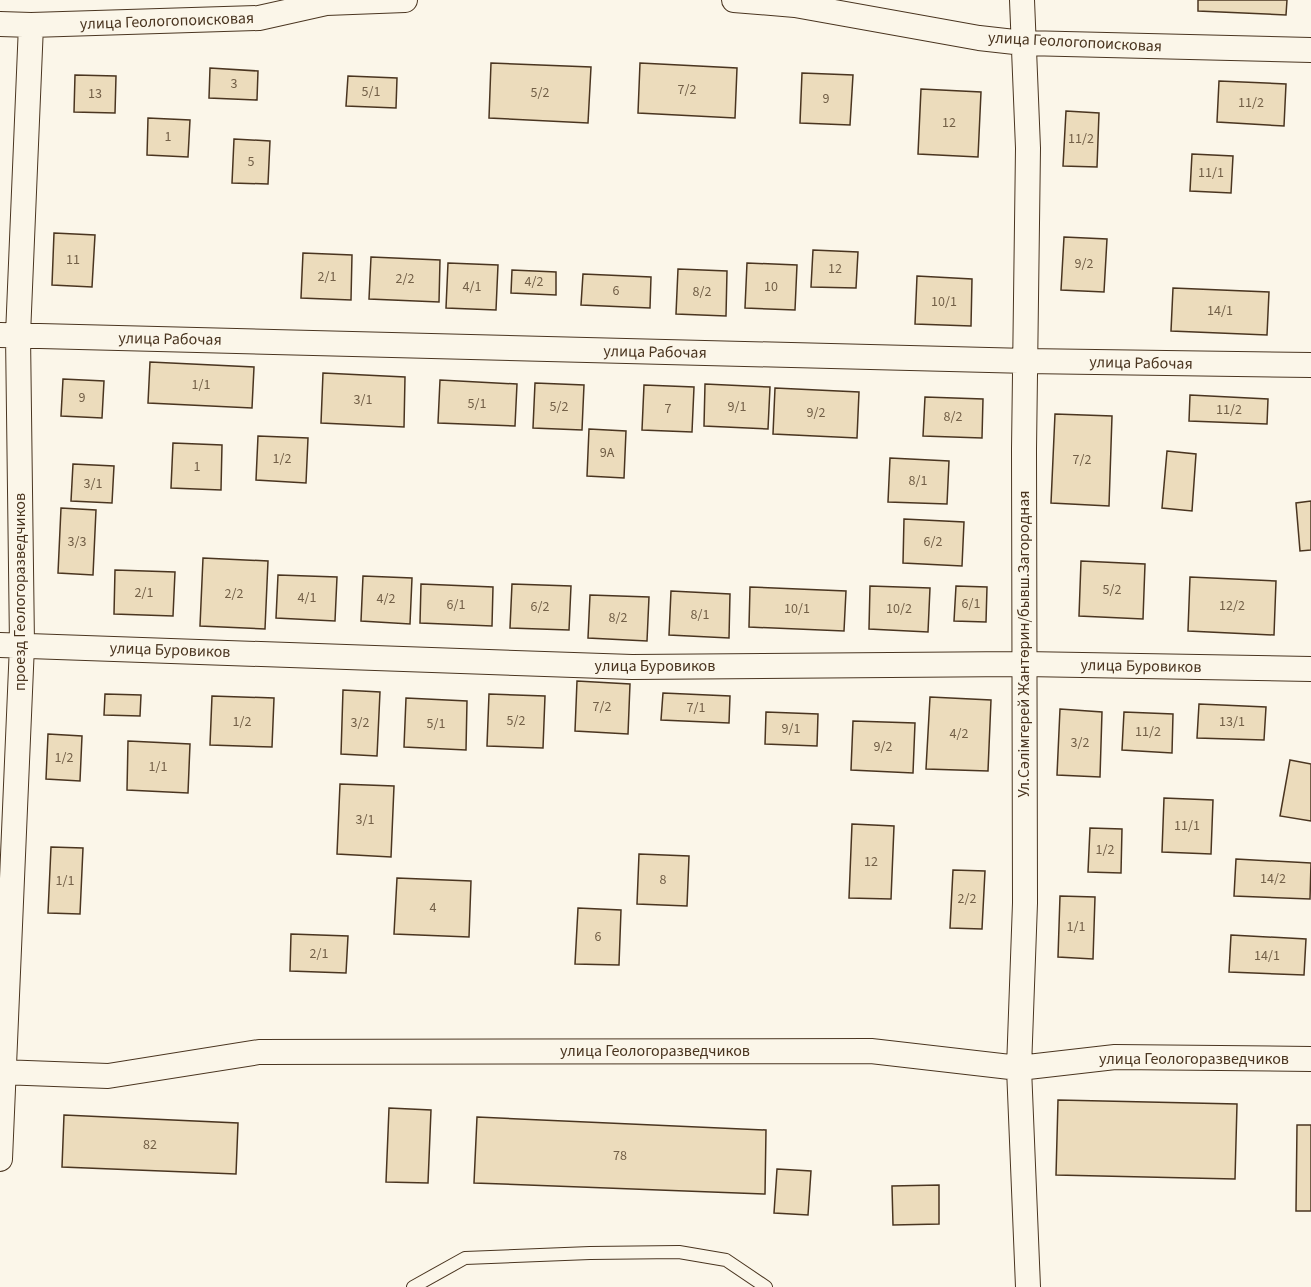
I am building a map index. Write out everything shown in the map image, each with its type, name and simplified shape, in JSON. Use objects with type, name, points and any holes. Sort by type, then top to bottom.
[{"type":"street","name":"улица Геологопоисковая","points":[[0,24],[260,18],[327,1],[405,0]]},
{"type":"street","name":"улица Геологопоисковая","points":[[734,0],[795,5],[979,38],[1024,43],[1311,50]]},
{"type":"street","name":"Ул.Сәлімгерей Жантөрин/бывш.Загородная","points":[[1022,0],[1028,147],[1025,361],[1025,903],[1019,1068],[1028,1287]]},
{"type":"street","name":"проезд Геологоразведчиков","points":[[0,1159],[11,645],[9,335],[31,25]]},
{"type":"street","name":"улица Рабочая","points":[[9,335],[1025,361],[1311,365]]},
{"type":"street","name":"улица Буровиков","points":[[11,645],[632,667],[1024,664],[1311,669]]},
{"type":"street","name":"улица Геологоразведчиков","points":[[2,1073],[108,1076],[259,1052],[871,1051],[1019,1068],[1115,1057],[1311,1059]]},
{"type":"lane","points":[[413,1287],[465,1258],[679,1252],[726,1260],[766,1287]]},
{"type":"building","points":[[1198,0],[1287,0],[1286,15],[1198,11]]},
{"type":"building","points":[[491,63],[591,67],[588,123],[489,118]]},
{"type":"building","points":[[640,63],[737,68],[735,118],[638,113]]},
{"type":"building","points":[[210,68],[258,71],[257,100],[209,98]]},
{"type":"building","points":[[802,73],[853,75],[850,125],[800,123]]},
{"type":"building","points":[[75,75],[116,76],[115,113],[74,112]]},
{"type":"building","points":[[348,76],[397,78],[396,108],[346,106]]},
{"type":"building","points":[[1219,81],[1286,84],[1284,126],[1217,122]]},
{"type":"building","points":[[921,89],[981,92],[978,157],[918,154]]},
{"type":"building","points":[[1066,111],[1099,113],[1097,167],[1063,166]]},
{"type":"building","points":[[148,118],[190,120],[188,157],[147,155]]},
{"type":"building","points":[[234,139],[270,141],[268,184],[232,183]]},
{"type":"building","points":[[1192,154],[1233,156],[1231,193],[1190,191]]},
{"type":"building","points":[[54,233],[95,235],[92,287],[52,285]]},
{"type":"building","points":[[1064,237],[1107,239],[1104,292],[1061,290]]},
{"type":"building","points":[[813,250],[858,252],[856,288],[811,287]]},
{"type":"building","points":[[303,253],[352,255],[351,300],[301,298]]},
{"type":"building","points":[[371,257],[440,260],[439,302],[369,299]]},
{"type":"building","points":[[448,263],[498,265],[496,310],[446,308]]},
{"type":"building","points":[[747,263],[797,265],[795,310],[745,308]]},
{"type":"building","points":[[678,269],[727,271],[726,316],[676,314]]},
{"type":"building","points":[[512,270],[556,272],[556,295],[511,293]]},
{"type":"building","points":[[583,274],[651,277],[650,308],[581,305]]},
{"type":"building","points":[[917,276],[972,279],[971,326],[915,324]]},
{"type":"building","points":[[1173,288],[1269,292],[1267,335],[1171,331]]},
{"type":"building","points":[[150,362],[254,367],[252,408],[148,403]]},
{"type":"building","points":[[323,373],[405,377],[404,427],[321,423]]},
{"type":"building","points":[[63,379],[104,381],[102,418],[61,416]]},
{"type":"building","points":[[440,380],[517,384],[515,426],[438,423]]},
{"type":"building","points":[[535,383],[584,385],[582,430],[533,428]]},
{"type":"building","points":[[705,384],[770,387],[768,429],[704,426]]},
{"type":"building","points":[[644,385],[694,387],[692,432],[642,430]]},
{"type":"building","points":[[775,388],[859,392],[857,438],[773,434]]},
{"type":"building","points":[[1190,395],[1268,399],[1267,424],[1189,421]]},
{"type":"building","points":[[925,397],[983,399],[982,438],[923,436]]},
{"type":"building","points":[[1055,414],[1112,416],[1109,506],[1051,503]]},
{"type":"building","points":[[589,429],[626,431],[624,478],[587,476]]},
{"type":"building","points":[[258,436],[308,438],[306,483],[256,480]]},
{"type":"building","points":[[173,443],[222,445],[221,490],[171,488]]},
{"type":"building","points":[[1167,451],[1196,454],[1192,511],[1162,508]]},
{"type":"building","points":[[890,458],[949,461],[947,504],[888,502]]},
{"type":"building","points":[[73,464],[114,466],[112,503],[71,501]]},
{"type":"building","points":[[1311,501],[1311,550],[1300,551],[1296,503]]},
{"type":"building","points":[[61,508],[96,510],[93,575],[58,573]]},
{"type":"building","points":[[904,519],[964,522],[962,566],[903,563]]},
{"type":"building","points":[[203,558],[268,561],[265,629],[200,626]]},
{"type":"building","points":[[1081,561],[1145,564],[1143,619],[1079,616]]},
{"type":"building","points":[[115,570],[175,572],[173,616],[114,614]]},
{"type":"building","points":[[278,575],[337,577],[335,621],[276,618]]},
{"type":"building","points":[[363,576],[412,578],[410,624],[361,621]]},
{"type":"building","points":[[1190,577],[1276,581],[1274,635],[1188,631]]},
{"type":"building","points":[[421,584],[493,587],[492,626],[420,623]]},
{"type":"building","points":[[512,584],[571,586],[569,630],[510,628]]},
{"type":"building","points":[[870,586],[930,588],[928,632],[869,629]]},
{"type":"building","points":[[956,586],[987,587],[986,622],[954,621]]},
{"type":"building","points":[[750,587],[846,591],[844,631],[749,627]]},
{"type":"building","points":[[671,591],[730,594],[729,638],[669,635]]},
{"type":"building","points":[[590,595],[649,597],[647,641],[588,638]]},
{"type":"building","points":[[577,681],[630,684],[628,734],[575,731]]},
{"type":"building","points":[[343,690],[380,692],[377,756],[341,754]]},
{"type":"building","points":[[663,693],[730,696],[729,723],[661,720]]},
{"type":"building","points":[[105,694],[141,695],[140,716],[104,715]]},
{"type":"building","points":[[489,694],[545,696],[543,748],[487,746]]},
{"type":"building","points":[[212,696],[274,698],[272,747],[210,745]]},
{"type":"building","points":[[930,697],[991,700],[988,771],[926,769]]},
{"type":"building","points":[[406,698],[467,701],[466,750],[404,747]]},
{"type":"building","points":[[1199,704],[1266,707],[1264,740],[1197,738]]},
{"type":"building","points":[[1060,709],[1102,712],[1100,777],[1057,775]]},
{"type":"building","points":[[766,712],[818,714],[817,746],[765,744]]},
{"type":"building","points":[[1124,712],[1173,714],[1172,753],[1122,750]]},
{"type":"building","points":[[853,721],[915,723],[913,773],[851,770]]},
{"type":"building","points":[[48,734],[82,736],[80,781],[46,779]]},
{"type":"building","points":[[128,741],[190,744],[188,793],[127,790]]},
{"type":"building","points":[[1290,760],[1311,764],[1311,821],[1280,816]]},
{"type":"building","points":[[340,784],[394,786],[391,857],[337,854]]},
{"type":"building","points":[[1164,798],[1213,800],[1211,854],[1162,852]]},
{"type":"building","points":[[852,824],[894,826],[891,899],[849,898]]},
{"type":"building","points":[[1090,828],[1122,829],[1121,873],[1088,872]]},
{"type":"building","points":[[51,847],[83,848],[80,914],[48,913]]},
{"type":"building","points":[[639,854],[689,856],[687,906],[637,904]]},
{"type":"building","points":[[1236,859],[1311,863],[1310,899],[1234,896]]},
{"type":"building","points":[[953,870],[985,871],[982,929],[950,928]]},
{"type":"building","points":[[397,878],[471,881],[469,937],[394,934]]},
{"type":"building","points":[[1060,896],[1095,897],[1093,959],[1058,957]]},
{"type":"building","points":[[578,908],[621,910],[619,965],[575,964]]},
{"type":"building","points":[[291,934],[348,936],[346,973],[290,971]]},
{"type":"building","points":[[1231,935],[1306,939],[1304,975],[1229,972]]},
{"type":"building","points":[[1058,1100],[1237,1104],[1235,1179],[1056,1175]]},
{"type":"building","points":[[389,1108],[431,1110],[428,1183],[386,1182]]},
{"type":"building","points":[[64,1115],[238,1123],[236,1174],[62,1167]]},
{"type":"building","points":[[477,1117],[766,1130],[765,1194],[474,1183]]},
{"type":"building","points":[[1297,1125],[1311,1125],[1311,1211],[1296,1211]]},
{"type":"building","points":[[777,1169],[811,1171],[808,1215],[774,1213]]},
{"type":"building","points":[[939,1185],[939,1224],[893,1225],[892,1186]]}]
